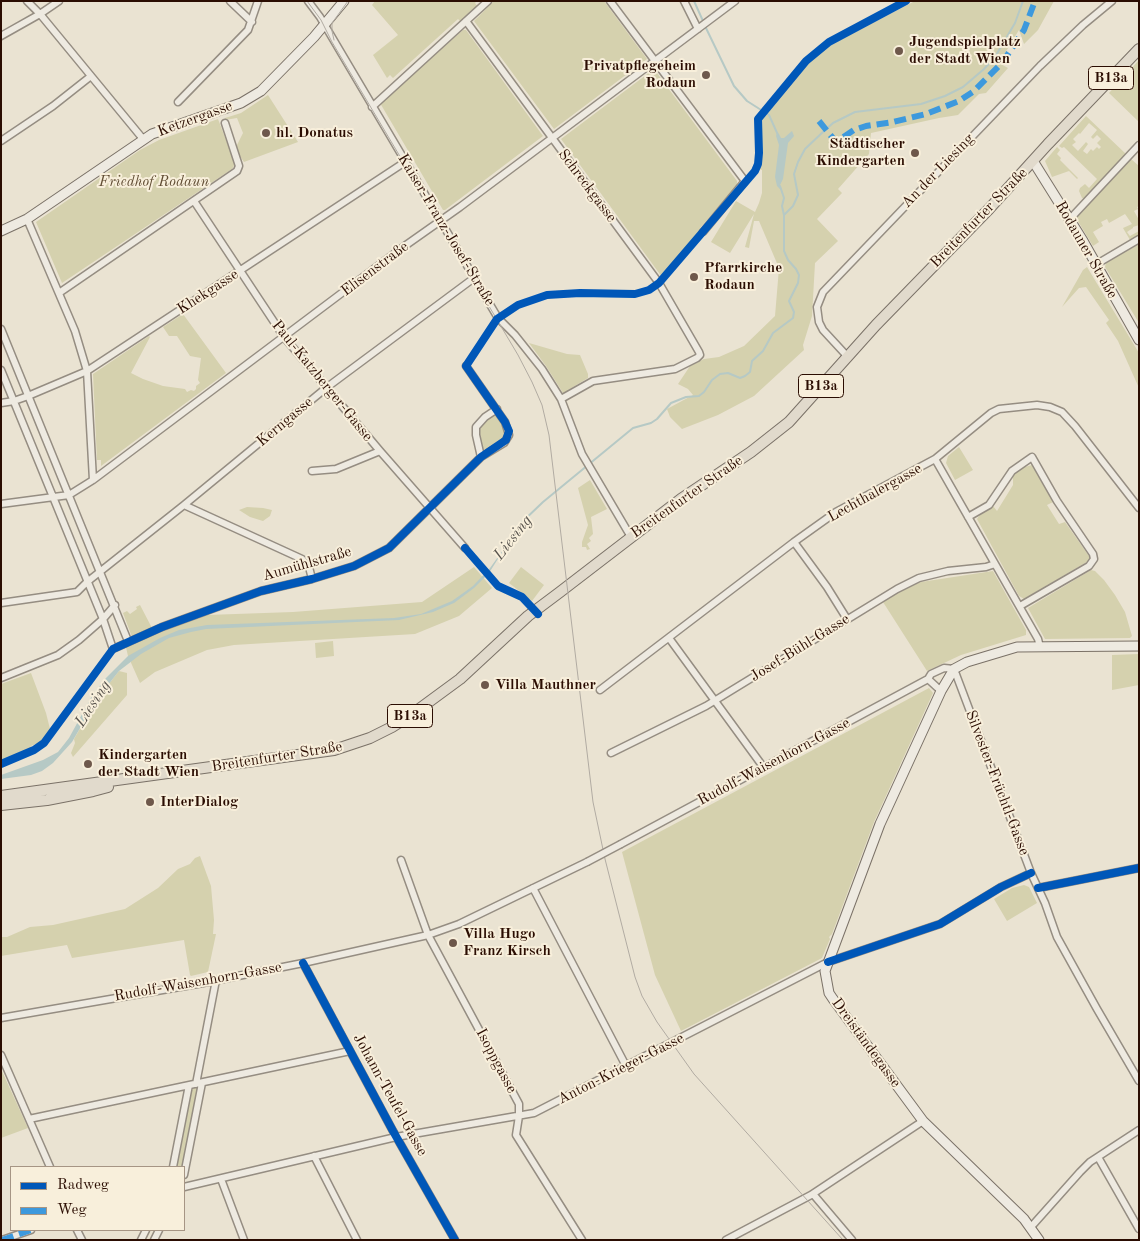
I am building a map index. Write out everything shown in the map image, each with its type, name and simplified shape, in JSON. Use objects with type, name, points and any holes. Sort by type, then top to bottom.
[{"type":"main road","name":"Breitenfurter Straße","points":[[1,805],[16,799],[135,778],[343,748],[370,738],[411,715],[460,679],[528,616],[631,537],[780,430],[814,395],[847,356],[989,210],[1139,49]]},
{"type":"main road","name":"Breitenfurter Straße","points":[[1,796],[16,799]]},
{"type":"street","points":[[27,1],[40,14],[143,139]]},
{"type":"street","points":[[1,36],[59,1]]},
{"type":"street","points":[[230,1],[252,22]]},
{"type":"street","points":[[178,102],[248,30],[258,1]]},
{"type":"street","name":"Kaiser-Franz-Josef-Straße","points":[[308,1],[324,24],[498,318],[515,335],[542,369],[561,399],[582,454],[631,537]]},
{"type":"street","name":"Ketzergasse","points":[[1,232],[27,218],[143,139],[161,130],[252,98],[314,37],[344,1]]},
{"type":"street","points":[[372,106],[488,1]]},
{"type":"street","points":[[610,1],[745,181],[703,232]]},
{"type":"street","points":[[684,1],[702,26]]},
{"type":"street","name":"Elisenstraße","points":[[1,504],[69,494],[93,480],[735,1]]},
{"type":"street","name":"An der Liesing","points":[[847,356],[823,330],[819,322],[817,307],[822,292],[1040,66],[1072,35],[1112,1]]},
{"type":"street","name":"Schreckgasse","points":[[466,21],[659,282],[700,355],[675,369],[593,381],[561,399]]},
{"type":"street","points":[[1,141],[53,106],[91,76]]},
{"type":"street","points":[[59,293],[237,171],[239,166],[225,123]]},
{"type":"street","points":[[1070,220],[1139,145]]},
{"type":"street","name":"Rodauner Straße","points":[[1033,161],[1070,220],[1139,340]]},
{"type":"street","name":"Khekgasse","points":[[1,403],[28,396],[87,370],[405,162]]},
{"type":"street","name":"Paul-Katzberger-Gasse","points":[[194,201],[284,337],[380,452],[465,548]]},
{"type":"street","points":[[27,218],[75,331],[87,370],[93,480]]},
{"type":"street","points":[[1095,265],[1139,239]]},
{"type":"street","name":"Kerngasse","points":[[1,602],[77,592],[86,582],[184,505],[326,388],[474,278]]},
{"type":"street","points":[[1,329],[115,605],[128,641]]},
{"type":"street","name":"Aumühlstraße","points":[[102,619],[113,649],[162,627],[261,591],[312,579],[354,566],[389,548],[481,457],[504,443],[508,435],[508,426],[466,366]]},
{"type":"street","points":[[1,370],[102,619]]},
{"type":"street","name":"Lechthalergasse","points":[[600,690],[836,512],[935,459],[994,410],[1037,405],[1050,407],[1062,412],[1139,508]]},
{"type":"street","points":[[481,457],[476,427],[485,417],[497,410]]},
{"type":"street","points":[[312,471],[336,469],[380,452]]},
{"type":"street","points":[[968,517],[987,507],[1010,473],[1032,457],[1058,502],[1093,554],[1094,559],[1089,566],[1020,606]]},
{"type":"street","points":[[935,459],[1020,606],[1038,639],[1040,647]]},
{"type":"street","points":[[184,505],[302,559],[309,567],[312,579]]},
{"type":"street","points":[[794,542],[848,618]]},
{"type":"street","name":"Josef-Bühl-Gasse","points":[[611,753],[715,701],[848,618],[919,578],[948,571],[986,568],[995,564]]},
{"type":"street","points":[[1,678],[58,655],[79,640],[115,605]]},
{"type":"street","points":[[669,638],[764,768]]},
{"type":"street","name":"Rudolf-Waisenhorn-Gasse","points":[[1,1018],[216,980],[428,935],[459,924],[587,862],[928,679],[930,674],[944,668],[954,669],[967,662],[1017,647],[1139,646]]},
{"type":"street","name":"Dreiständegasse","points":[[954,669],[941,691],[880,824],[825,971],[829,993],[923,1121],[1031,1227],[1037,1239]]},
{"type":"street","name":"Silvester-Früchtl-Gasse","points":[[954,669],[1057,937],[1139,1081]]},
{"type":"street","points":[[928,679],[941,691]]},
{"type":"street","name":"Isoppgasse","points":[[401,860],[428,935],[519,1104],[516,1135],[582,1240]]},
{"type":"street","points":[[1038,888],[1139,868]]},
{"type":"street","name":"Anton-Krieger-Gasse","points":[[185,1187],[396,1137],[534,1113],[828,962],[940,924],[1001,887],[1031,872]]},
{"type":"street","points":[[533,888],[626,1066]]},
{"type":"street","name":"Johann-Teufel-Gasse","points":[[303,963],[396,1137],[455,1240]]},
{"type":"street","points":[[185,1169],[216,980]]},
{"type":"street","points":[[29,1119],[350,1051]]},
{"type":"street","points":[[1,1054],[50,1166]]},
{"type":"street","points":[[173,1166],[189,1085]]},
{"type":"street","points":[[726,1240],[813,1194],[923,1121]]},
{"type":"street","points":[[1031,1227],[1074,1178],[1098,1157],[1139,1130]]},
{"type":"street","points":[[314,1156],[357,1240]]},
{"type":"street","points":[[1098,1157],[1139,1229]]},
{"type":"street","points":[[221,1179],[244,1240]]},
{"type":"street","points":[[813,1194],[852,1240]]},
{"type":"street","points":[[2,1240],[28,1231]]},
{"type":"green space","points":[[375,1],[477,1],[475,3],[478,7],[461,22],[458,19],[393,78],[390,75],[387,78],[373,55],[398,35],[372,5]]},
{"type":"green space","points":[[494,1],[604,1],[647,59],[554,129],[474,21]]},
{"type":"green space","points":[[915,1],[1054,1],[1038,30],[1024,44],[1019,30],[999,63],[1008,68],[986,93],[979,94],[958,115],[871,133],[869,154],[838,189],[842,193],[817,219],[838,241],[815,263],[812,316],[803,345],[804,350],[754,396],[718,415],[682,429],[670,417],[667,409],[693,395],[688,389],[678,384],[690,366],[704,359],[719,357],[744,346],[775,316],[779,268],[759,221],[754,221],[749,248],[745,247],[754,214],[730,253],[711,242],[736,201],[755,212],[759,203],[762,193],[762,170],[758,169],[761,158],[760,122],[763,115],[807,61],[816,54]]},
{"type":"green space","points":[[463,30],[466,30],[543,136],[443,210],[380,103]]},
{"type":"green space","points":[[1139,60],[1139,122],[1109,93]]},
{"type":"green space","points":[[654,69],[737,181],[737,185],[700,228],[701,231],[662,277],[561,139]]},
{"type":"green space","points":[[268,95],[298,142],[244,162],[235,149],[243,133],[237,118],[225,120],[225,118],[241,113]]},
{"type":"green space","points":[[1086,116],[1126,154],[1085,199],[1082,198],[1079,191],[1080,188],[1085,184],[1089,188],[1097,179],[1064,147],[1059,146]],"holes":[[[1089,123],[1097,130],[1091,137],[1093,139],[1097,135],[1101,139],[1097,143],[1101,147],[1099,149],[1097,147],[1093,151],[1091,149],[1087,154],[1083,151],[1088,144],[1086,142],[1078,151],[1072,145],[1076,142],[1073,139]]]},
{"type":"green space","name":"Friedhof Rodaun","points":[[218,119],[235,164],[232,169],[62,283],[36,222],[140,150],[159,140]]},
{"type":"green space","points":[[1057,147],[1060,150],[1057,154],[1061,158],[1060,160],[1077,179],[1069,171],[1052,177],[1045,161]]},
{"type":"green space","points":[[1131,159],[1139,166],[1139,206],[1134,211],[1139,220],[1139,225],[1127,232],[1130,236],[1139,231],[1139,235],[1130,240],[1123,228],[1132,224],[1125,214],[1109,223],[1107,219],[1101,222],[1103,226],[1093,232],[1099,242],[1093,246],[1076,218]]},
{"type":"green space","points":[[1139,244],[1139,323],[1105,267],[1106,263]]},
{"type":"green space","points":[[1087,267],[1139,353],[1139,388],[1118,341],[1106,323],[1109,320],[1086,287],[1079,288],[1062,307],[1083,270]]},
{"type":"green space","points":[[183,314],[226,373],[101,466],[101,460],[97,460],[93,374],[149,336],[131,373],[163,386],[185,389],[187,392],[194,391],[200,383],[198,380],[201,358],[190,356],[177,336],[169,336],[163,327]]},
{"type":"green space","points":[[529,343],[567,354],[580,355],[588,378],[568,390],[566,395]]},
{"type":"green space","points":[[494,415],[498,416],[506,433],[500,442],[486,450],[482,448],[479,432],[482,423]]},
{"type":"green space","points":[[959,447],[973,470],[955,480],[946,463],[948,456]]},
{"type":"green space","points":[[1032,465],[1053,502],[1047,505],[1059,524],[1065,522],[1090,560],[1024,599],[1019,596],[977,519],[981,513],[993,506],[997,511],[1013,485],[1013,473]]},
{"type":"green space","points":[[590,480],[607,509],[591,517],[593,534],[589,538],[591,541],[587,544],[590,549],[587,550],[586,547],[582,547],[582,542],[588,525],[578,488]]},
{"type":"green space","points":[[247,507],[272,510],[270,516],[263,521],[250,517],[239,510]]},
{"type":"green space","points":[[474,567],[492,588],[459,616],[415,634],[234,645],[207,650],[155,672],[140,683],[128,656],[125,643],[207,615],[293,612],[422,602]]},
{"type":"green space","points":[[521,567],[544,585],[532,601],[509,583]]},
{"type":"green space","points":[[1091,570],[1095,571],[1104,580],[1115,595],[1125,612],[1132,636],[1130,638],[1045,639],[1028,608]]},
{"type":"green space","points":[[993,571],[1026,630],[1026,635],[961,655],[927,671],[883,602],[902,590],[921,582]]},
{"type":"green space","points":[[140,605],[152,628],[132,637],[123,613],[127,611],[130,614]]},
{"type":"green space","points":[[333,641],[334,656],[316,658],[315,643]]},
{"type":"green space","points":[[1139,654],[1139,685],[1112,690],[1112,655]]},
{"type":"green space","points":[[119,671],[127,673],[127,695],[73,757],[71,753],[75,743],[74,739],[97,699]]},
{"type":"green space","points":[[31,673],[46,713],[51,733],[39,745],[31,746],[30,751],[1,763],[1,684]]},
{"type":"green space","points":[[929,688],[933,693],[874,822],[822,958],[681,1031],[655,975],[622,852]]},
{"type":"green space","points":[[200,856],[211,886],[214,920],[213,934],[216,934],[208,972],[190,975],[184,940],[72,958],[67,945],[1,956],[1,937],[7,937],[30,927],[53,925],[125,909],[158,888],[178,869],[190,864],[195,858]]},
{"type":"green space","points":[[1024,885],[1029,887],[1037,903],[1007,921],[994,899],[1012,888]]},
{"type":"green space","points":[[1,1069],[28,1128],[1,1138]]},
{"type":"green space","points":[[196,1087],[198,1089],[183,1166],[176,1166],[191,1090]]},
{"type":"water","points":[[792,131],[794,136],[788,143],[780,189],[777,186],[775,177],[779,145],[776,136],[777,133],[781,138],[784,138]]},
{"type":"water","name":"Liesing","points":[[508,543],[489,573],[474,588],[454,603],[433,612],[399,620],[206,629],[169,638],[141,654],[119,671],[97,699],[72,742],[53,763],[42,771],[31,775],[1,779],[1,775],[43,760],[58,752],[69,738],[92,696],[106,678],[128,656],[160,638],[179,630],[207,625],[394,618],[421,614],[452,601],[473,586],[490,568]]},
{"type":"waterway","points":[[694,1],[703,21]]},
{"type":"waterway","points":[[784,215],[793,206],[798,195],[794,174],[798,162],[805,149],[824,131],[833,123],[855,112],[921,104],[945,96],[963,87],[995,57],[1015,23],[1023,1]]},
{"type":"waterway","points":[[705,26],[734,86],[747,101],[769,115],[778,135]]},
{"type":"waterway","name":"Liesing","points":[[507,543],[520,524],[543,502],[633,428],[651,423],[671,403],[686,397],[699,396],[712,380],[720,374],[728,373],[740,378],[745,376],[750,372],[752,361],[763,351],[773,333],[793,318],[794,312],[789,301],[798,283],[799,275],[784,251],[784,215],[782,206],[784,198],[780,186]]},
{"type":"tram line","points":[[307,1],[321,20],[332,42],[518,355],[542,405],[549,435],[593,802],[605,859],[635,977],[642,996],[657,1022],[694,1074],[843,1240]]},
{"type":"tram line","points":[[334,40],[332,23],[348,1]]},
{"type":"marked path","points":[[819,121],[836,142],[854,130],[926,114],[959,101],[974,91],[1002,63],[1024,30],[1035,1]]},
{"type":"marked path","points":[[2,1240],[28,1231]]},
{"type":"cycle path","points":[[1,764],[34,750],[44,743],[113,649],[162,627],[261,591],[312,579],[354,566],[389,548],[481,457],[506,440],[509,431],[505,422],[466,366],[497,319],[518,305],[547,295],[580,293],[635,294],[649,290],[659,283],[755,171],[759,153],[758,119],[806,61],[829,42],[906,1]]},
{"type":"cycle path","points":[[465,548],[498,586],[522,597],[538,614]]},
{"type":"cycle path","points":[[1038,888],[1139,868]]},
{"type":"cycle path","points":[[828,962],[940,924],[1001,887],[1031,873]]},
{"type":"cycle path","points":[[303,963],[393,1131],[455,1240]]},
{"type":"place","name":"Jugendspielplatz der Stadt Wien","points":[[899,51]]},
{"type":"place","name":"Privatpflegeheim Rodaun","points":[[706,75]]},
{"type":"place","name":"hl. Donatus","points":[[266,133]]},
{"type":"place","name":"Städtischer Kindergarten","points":[[915,153]]},
{"type":"place","name":"Pfarrkirche Rodaun","points":[[694,277]]},
{"type":"place","name":"Villa Mauthner","points":[[485,685]]},
{"type":"place","name":"Kindergarten der Stadt Wien","points":[[88,764]]},
{"type":"place","name":"InterDialog","points":[[150,802]]},
{"type":"place","name":"Villa Hugo Franz Kirsch","points":[[453,943]]}]
